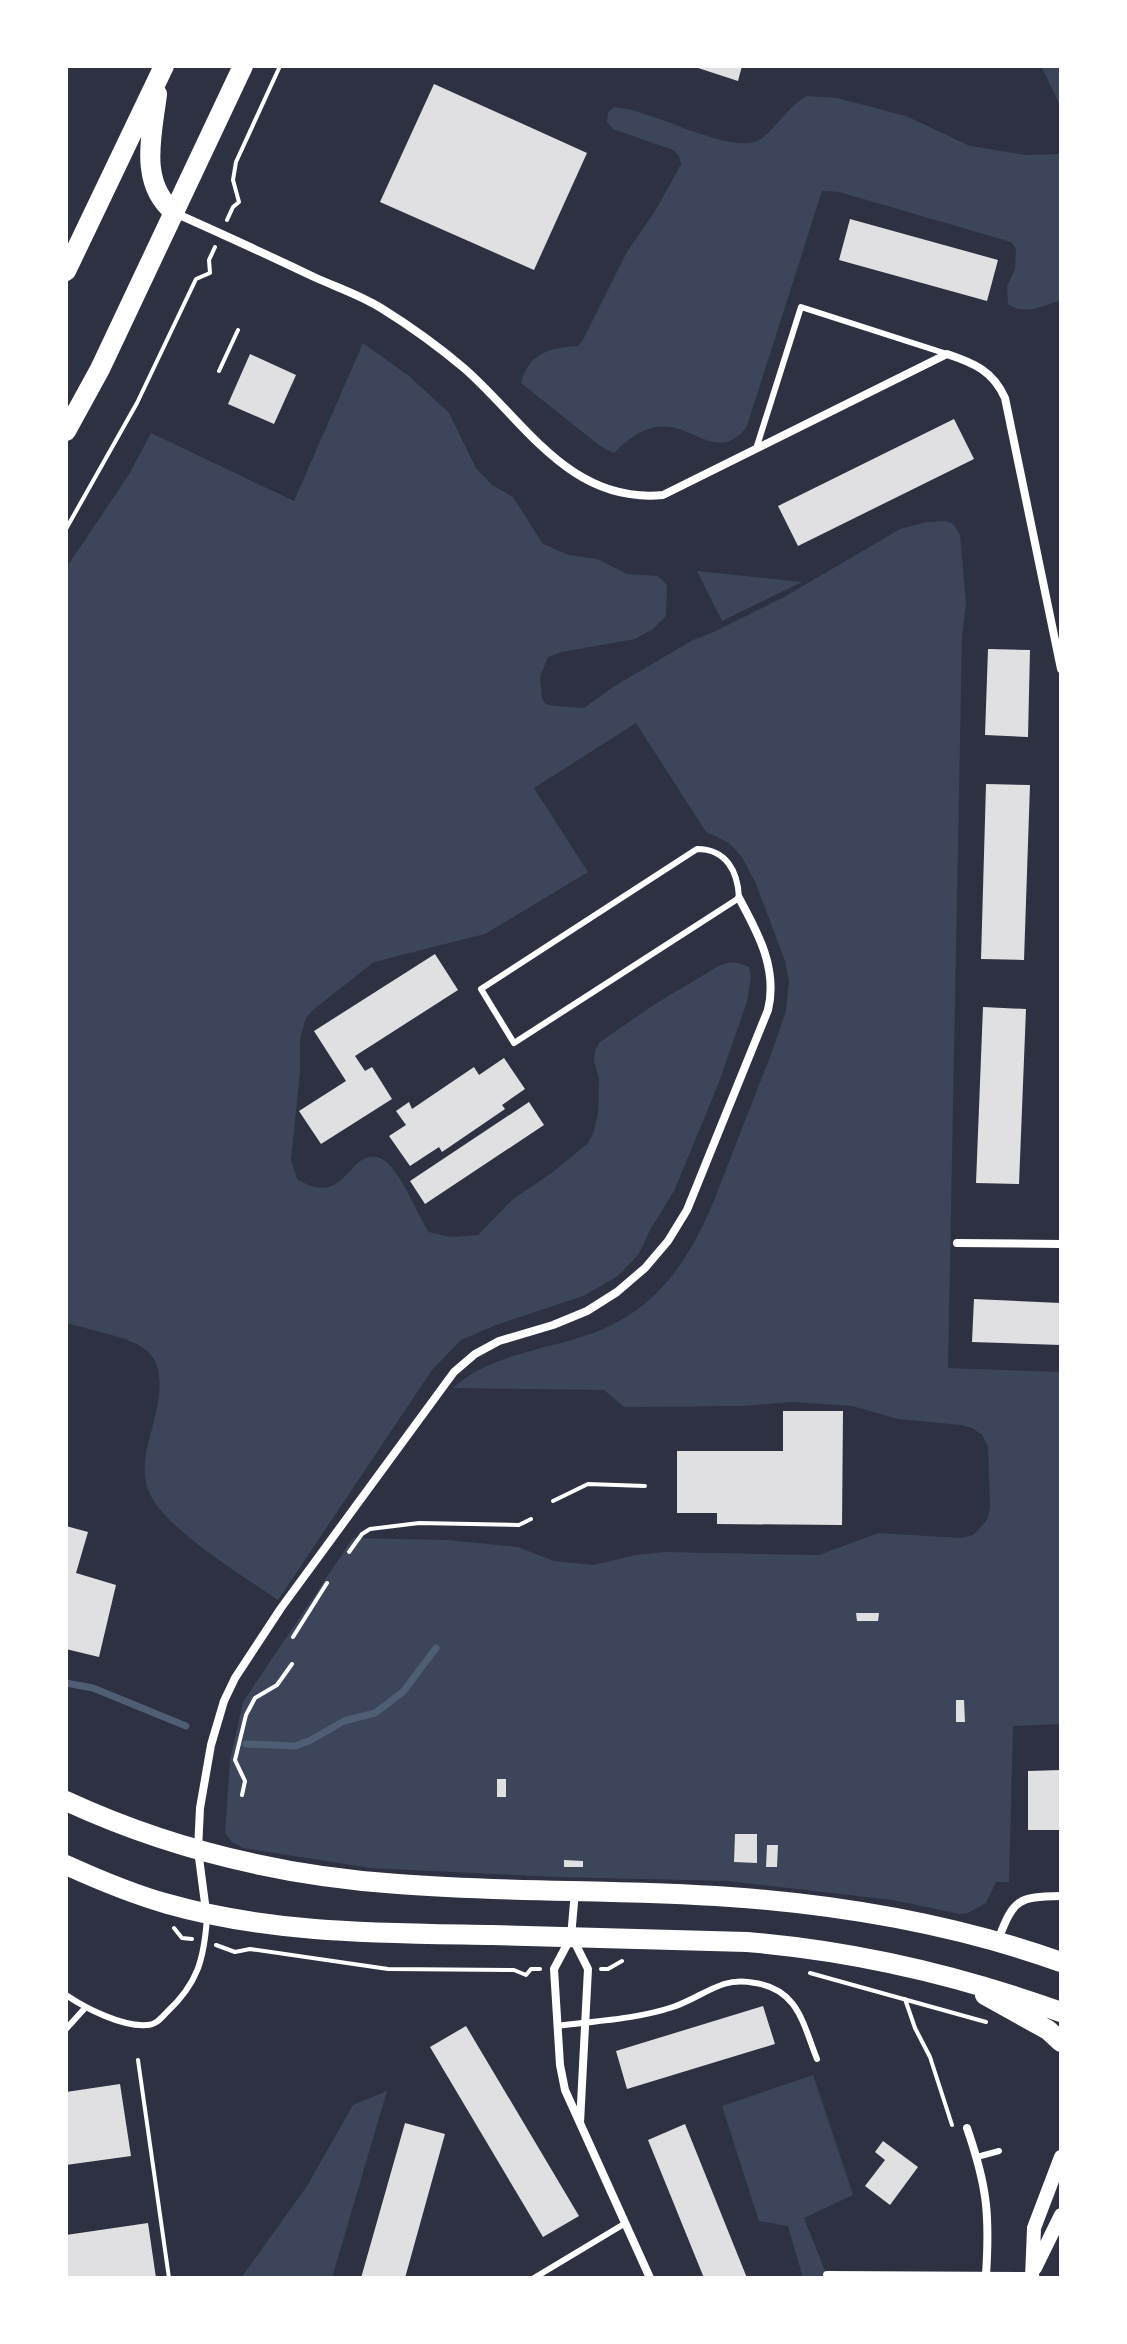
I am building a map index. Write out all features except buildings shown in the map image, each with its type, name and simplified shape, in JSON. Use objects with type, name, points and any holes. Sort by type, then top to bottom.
[{"type":"main road","points":[[66,431],[100,369],[243,66]]},
{"type":"main road","points":[[161,72],[151,152],[152,178],[157,196],[175,213]]},
{"type":"main road","points":[[66,271],[161,72]]},
{"type":"main road","points":[[66,1801],[135,1831],[198,1850],[328,1876],[394,1884],[733,1897],[843,1909],[928,1924],[1061,1962]]},
{"type":"main road","points":[[66,1865],[127,1891],[207,1914],[281,1927],[791,1945],[865,1956],[953,1977],[1061,2012]]},
{"type":"main road","points":[[953,1977],[1048,2030],[1061,2042]]},
{"type":"street","points":[[175,213],[377,305],[466,370],[543,450],[594,483],[625,494],[663,495],[947,354],[982,368],[996,381],[1005,398],[1061,669]]},
{"type":"street","points":[[207,1914],[198,1850],[200,1808],[211,1745],[224,1701],[235,1678],[281,1608],[454,1372],[475,1354],[499,1341],[587,1311],[617,1292],[645,1268],[668,1241],[687,1210],[771,997],[772,981],[758,932],[739,898]]},
{"type":"street","points":[[957,1243],[1061,1244]]},
{"type":"street","points":[[575,1891],[571,1937],[554,1969],[560,2065],[565,2090],[650,2278]]},
{"type":"street","points":[[997,1942],[1005,1922],[1021,1900],[1061,1896]]},
{"type":"street","points":[[571,1937],[588,1969],[580,2123]]},
{"type":"street","points":[[967,2128],[988,2206],[986,2275]]},
{"type":"street","points":[[1032,2277],[1034,2228],[1061,2157]]},
{"type":"street","points":[[1032,2277],[1061,2215]]},
{"type":"street","points":[[827,2275],[1032,2277]]},
{"type":"lane","points":[[756,449],[801,307],[947,354]]},
{"type":"lane","points":[[697,849],[711,851],[727,860],[735,873],[739,898],[514,1043],[481,989],[697,849]]},
{"type":"lane","points":[[66,1995],[85,2008],[138,2024],[156,2023],[192,1984],[205,1949],[207,1914]]},
{"type":"lane","points":[[557,2026],[675,2006],[723,1984],[761,1984],[789,1997],[817,2059]]},
{"type":"lane","points":[[66,2029],[85,2008]]},
{"type":"lane","points":[[977,2157],[999,2151]]},
{"type":"lane","points":[[534,2278],[624,2224]]},
{"type":"path","points":[[233,207],[239,202],[233,180],[236,162],[280,66]]},
{"type":"path","points":[[66,529],[137,403],[196,279],[210,273],[209,260]]},
{"type":"path","points":[[219,371],[238,330]]},
{"type":"path","points":[[553,1501],[588,1484],[645,1486]]},
{"type":"path","points":[[349,1552],[362,1534],[370,1529],[419,1523],[519,1525],[531,1519]]},
{"type":"path","points":[[293,1637],[327,1583]]},
{"type":"path","points":[[242,1795],[245,1781],[235,1757],[246,1715],[255,1698],[277,1685],[292,1664]]},
{"type":"path","points":[[231,1949],[235,1952],[257,1950],[388,1969],[514,1970],[526,1975],[531,1969]]},
{"type":"path","points":[[608,1969],[630,1960]]},
{"type":"path","points":[[803,1972],[995,2025]]},
{"type":"path","points":[[904,1998],[930,2057],[954,2129]]},
{"type":"path","points":[[138,2060],[169,2278]]},
{"type":"shaded area","points":[[1041,66],[1061,66],[1061,107]]},
{"type":"shaded area","points":[[807,96],[837,98],[906,116],[970,146],[1025,155],[1061,154],[1061,300],[1027,310],[1008,304],[1007,286],[1015,269],[1016,249],[1011,242],[839,192],[822,191],[747,426],[726,442],[715,442],[669,427],[656,427],[633,437],[614,453],[600,446],[521,383],[535,358],[550,350],[578,346],[583,340],[627,252],[657,208],[681,164],[673,150],[613,129],[607,122],[608,112],[614,107],[629,110],[709,136],[744,143],[763,138]]},
{"type":"shaded area","points":[[363,343],[409,376],[449,413],[476,468],[492,485],[513,497],[543,544],[569,555],[597,559],[627,574],[658,576],[667,585],[666,616],[653,629],[635,639],[548,657],[540,677],[542,699],[546,704],[584,708],[613,687],[693,640],[786,596],[900,529],[946,521],[953,524],[960,535],[966,604],[962,637],[948,1368],[1061,1372],[1061,1724],[1013,1726],[1009,1882],[996,1882],[986,1903],[968,1913],[892,1900],[728,1881],[370,1868],[243,1848],[232,1842],[225,1833],[230,1760],[243,1702],[353,1538],[448,1540],[518,1547],[554,1561],[593,1565],[665,1552],[819,1555],[878,1533],[961,1538],[973,1535],[988,1518],[990,1507],[988,1446],[982,1435],[961,1425],[898,1419],[852,1406],[792,1402],[743,1406],[624,1407],[604,1390],[453,1388],[486,1366],[603,1329],[631,1314],[675,1272],[691,1248],[717,1194],[786,1011],[789,981],[785,961],[756,884],[742,857],[729,843],[706,832],[636,723],[534,788],[588,872],[485,934],[374,962],[306,1018],[300,1039],[300,1073],[291,1160],[297,1179],[326,1188],[336,1184],[358,1163],[377,1157],[384,1160],[399,1178],[429,1232],[451,1237],[478,1235],[513,1199],[587,1144],[598,1114],[599,1079],[594,1061],[600,1042],[717,967],[733,962],[744,965],[749,967],[751,977],[747,1002],[718,1085],[674,1191],[639,1254],[618,1276],[583,1296],[461,1340],[432,1370],[278,1600],[186,1535],[156,1505],[148,1490],[145,1463],[160,1381],[157,1364],[148,1352],[135,1343],[66,1323],[66,568],[128,476],[151,433],[294,501]]},
{"type":"shaded area","points":[[697,571],[802,582],[722,621]]},
{"type":"shaded area","points":[[813,2075],[853,2195],[804,2218],[828,2278],[803,2278],[788,2226],[759,2221],[722,2106]]},
{"type":"shaded area","points":[[387,2091],[332,2278],[241,2278],[307,2186],[353,2105]]},
{"type":"waterway","points":[[246,1744],[295,1746],[344,1721],[375,1713],[403,1692],[436,1648]]},
{"type":"waterway","points":[[66,1683],[93,1688],[186,1726]]}]
